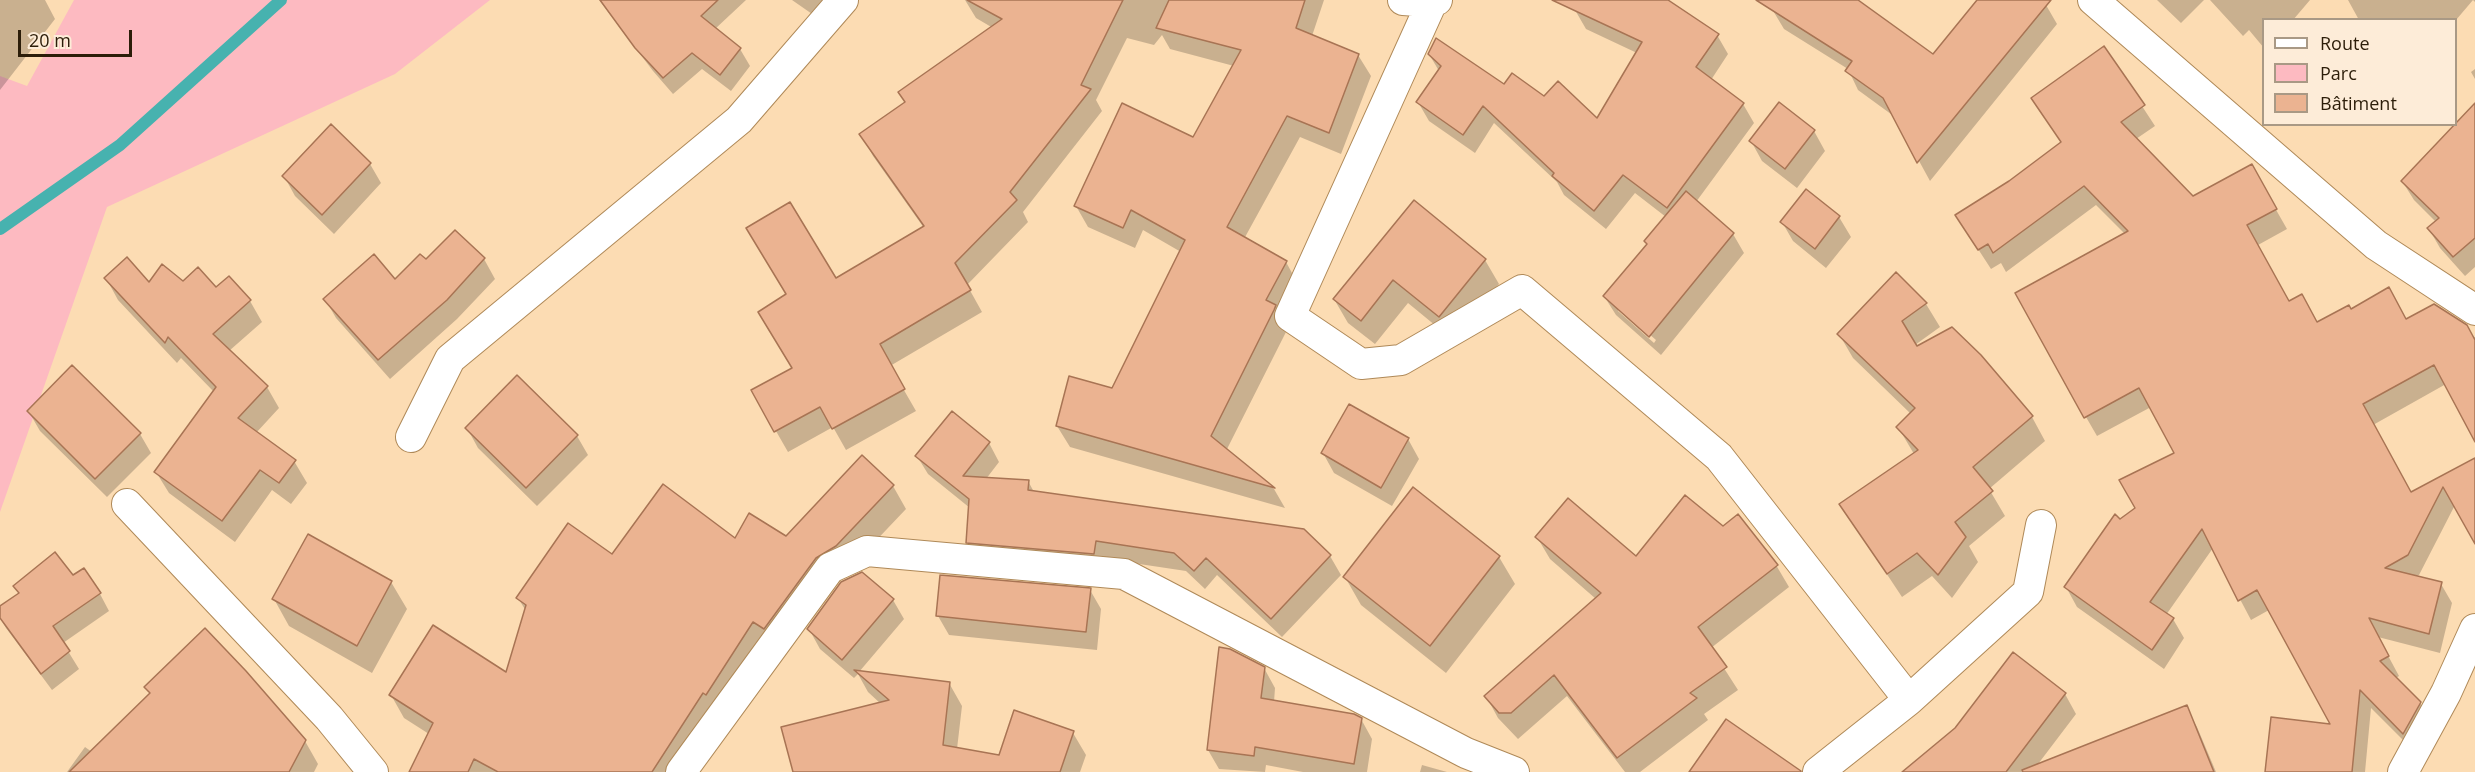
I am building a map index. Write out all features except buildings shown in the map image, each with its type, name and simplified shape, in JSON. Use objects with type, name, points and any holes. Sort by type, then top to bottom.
[{"type":"street","points":[[411,437],[450,359],[739,120],[843,0]]},
{"type":"street","points":[[1403,0],[1435,1],[1290,316],[1360,364],[1401,360],[1522,290],[1719,457],[1909,700]]},
{"type":"street","points":[[2093,0],[2376,245],[2475,310]]},
{"type":"street","points":[[127,504],[329,718],[373,772]]},
{"type":"street","points":[[1818,772],[1909,700],[2028,592],[2041,525]]},
{"type":"street","points":[[681,772],[830,568],[867,551],[1124,574],[1466,753],[1514,772]]},
{"type":"street","points":[[2403,772],[2446,693],[2475,629]]},
{"type":"green space","points":[[74,0],[490,0],[395,74],[107,207],[0,512],[0,76],[27,86]]},
{"type":"waterway","points":[[0,229],[120,145],[281,0]]}]
